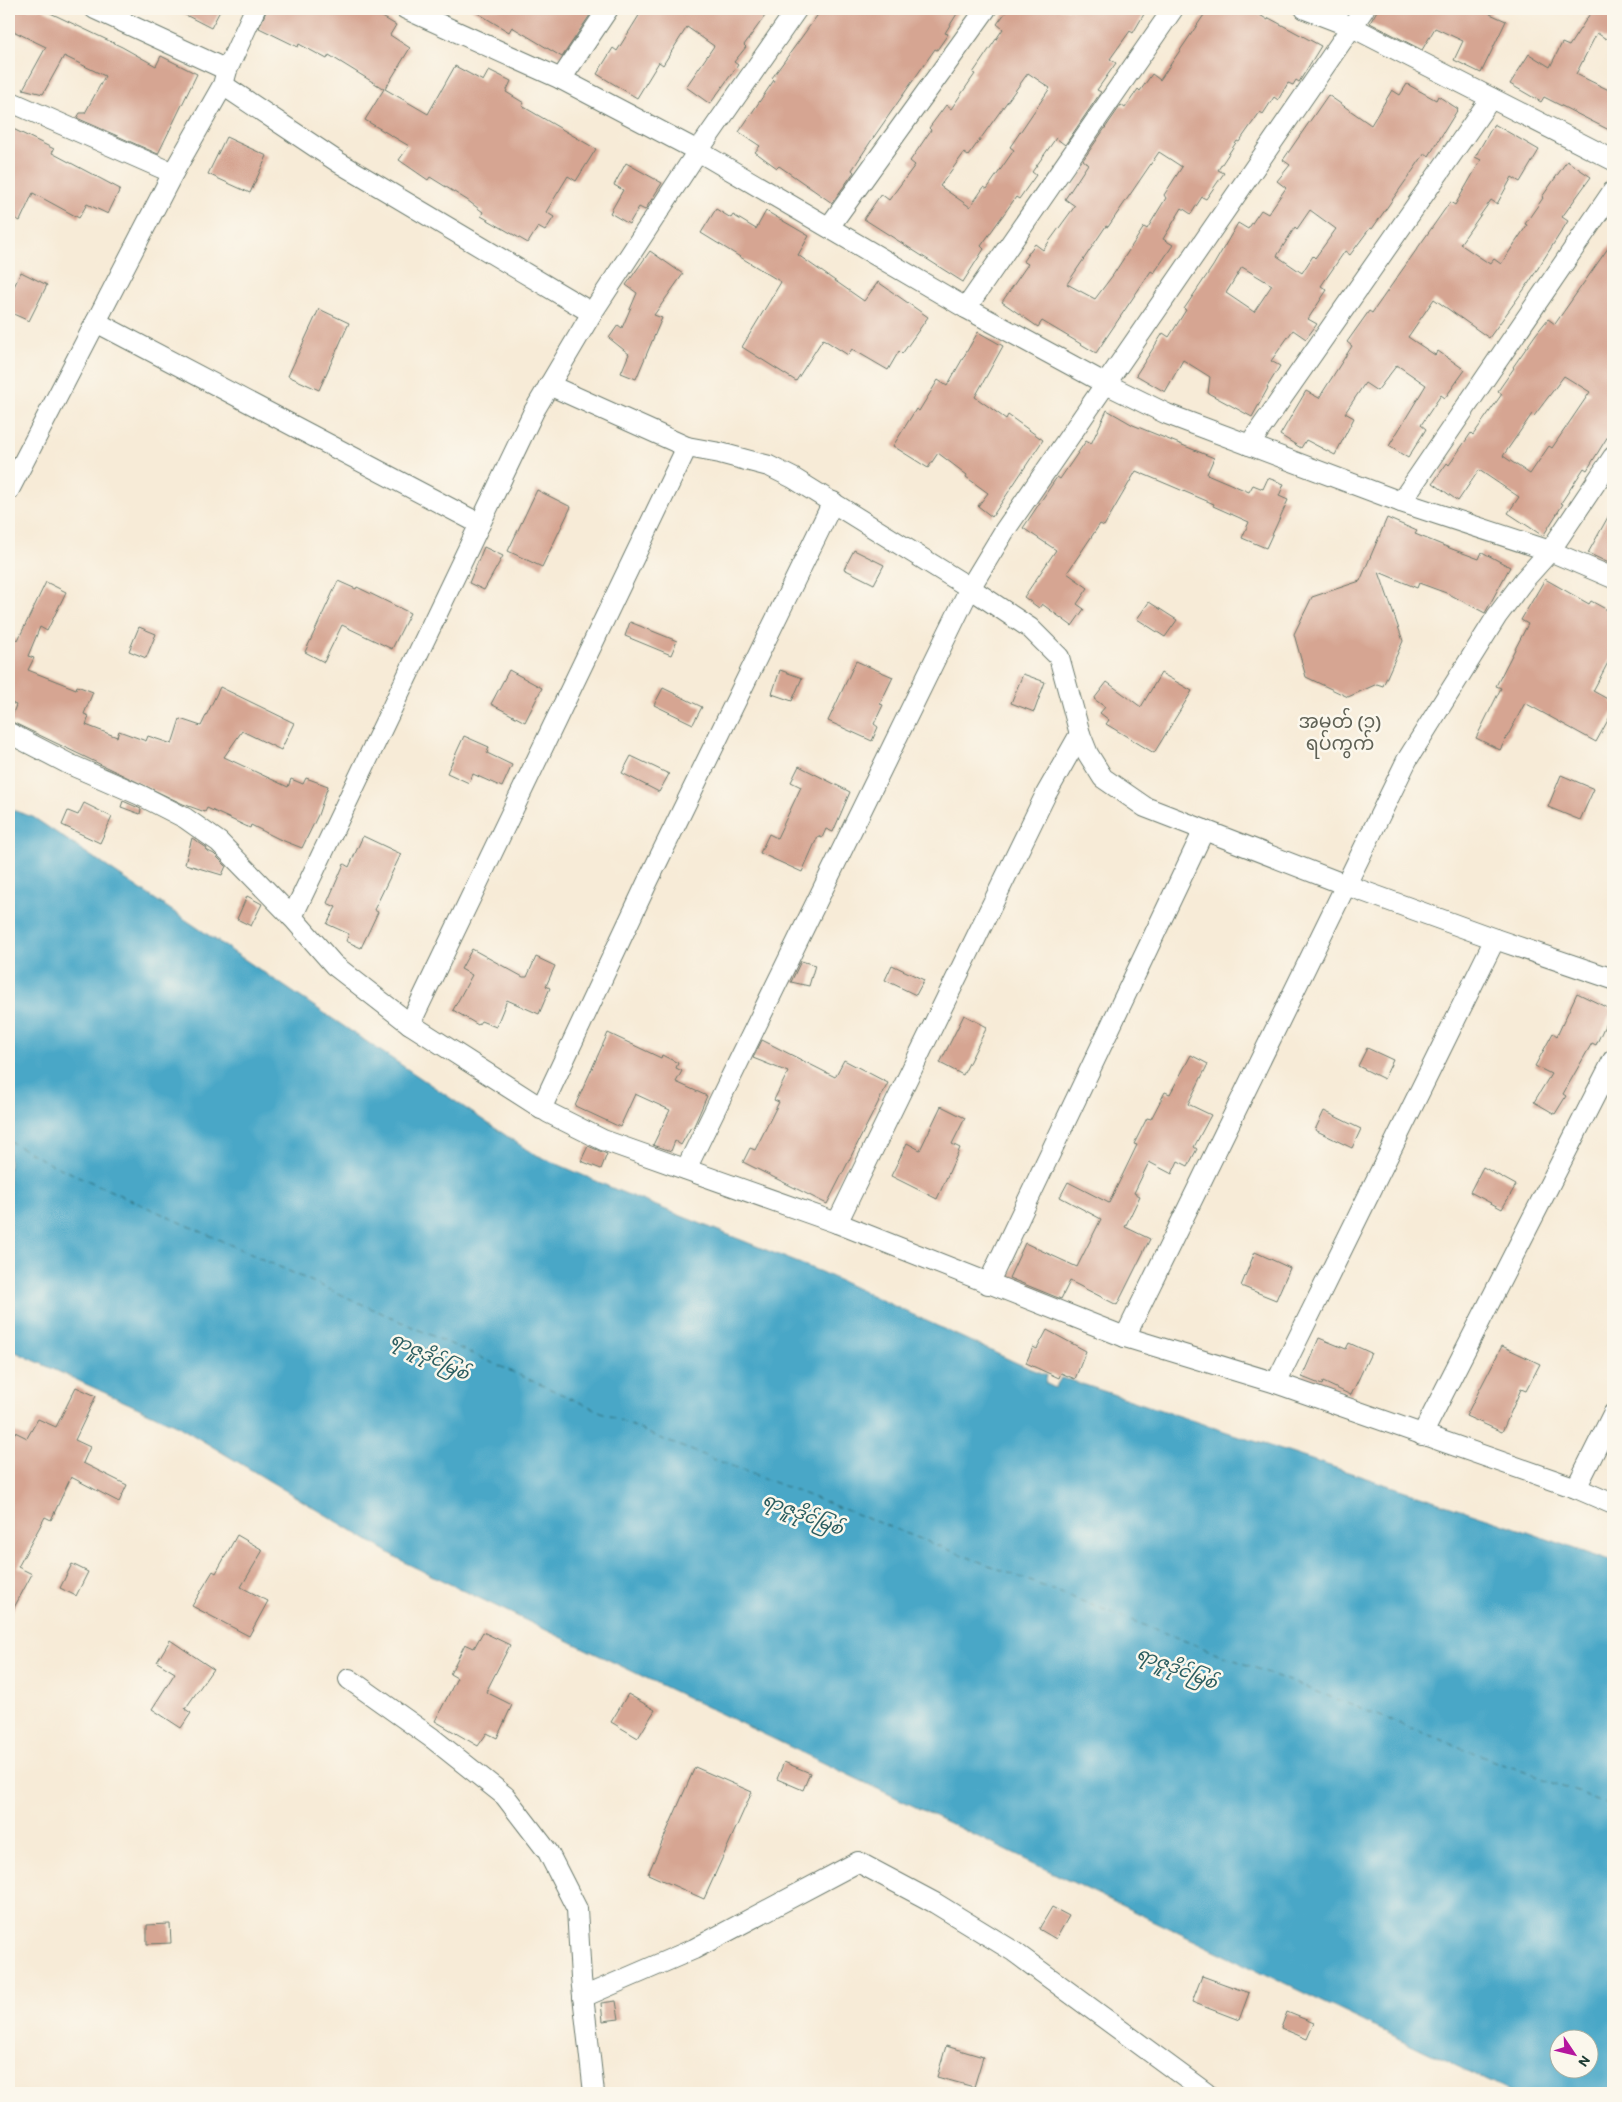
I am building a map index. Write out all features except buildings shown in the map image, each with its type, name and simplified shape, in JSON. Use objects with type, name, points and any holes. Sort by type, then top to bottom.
[{"type":"street","points":[[95,9],[225,78],[338,162],[592,313]]},
{"type":"street","points":[[9,490],[173,173],[225,78],[254,9]]},
{"type":"street","points":[[561,80],[608,9]]},
{"type":"street","points":[[292,917],[534,411],[592,313],[698,151],[797,9]]},
{"type":"street","points":[[829,227],[986,9]]},
{"type":"street","points":[[966,308],[1173,9]]},
{"type":"street","points":[[1305,9],[1352,27],[1613,160]]},
{"type":"street","points":[[686,1169],[970,588],[1005,530],[1364,9]]},
{"type":"street","points":[[410,10],[561,80],[698,151],[966,308],[1106,384],[1167,414],[1401,502],[1550,551],[1613,578]]},
{"type":"street","points":[[1249,445],[1492,98]]},
{"type":"street","points":[[9,101],[173,173]]},
{"type":"street","points":[[1401,502],[1613,191]]},
{"type":"street","points":[[96,322],[480,524]]},
{"type":"street","points":[[549,385],[687,447],[720,452],[769,466],[793,478],[970,588],[1030,628],[1059,657],[1080,734],[1088,754],[1103,778],[1145,807],[1346,885],[1495,940],[1613,979]]},
{"type":"street","points":[[410,1024],[687,447]]},
{"type":"street","points":[[1125,1337],[1408,760],[1497,616],[1524,580],[1550,551],[1613,457]]},
{"type":"street","points":[[541,1109],[651,874],[833,502]]},
{"type":"street","points":[[9,733],[69,764],[140,795],[185,818],[219,842],[292,917],[334,965],[410,1024],[541,1109],[603,1140],[837,1223],[1125,1337],[1276,1382],[1576,1488],[1613,1504]]},
{"type":"street","points":[[837,1223],[1046,794],[1080,734]]},
{"type":"street","points":[[988,1284],[1204,830]]},
{"type":"street","points":[[1276,1382],[1495,940]]},
{"type":"street","points":[[1422,1435],[1613,1060]]},
{"type":"street","points":[[1576,1488],[1613,1414]]},
{"type":"street","points":[[349,1679],[432,1738],[505,1796],[548,1852],[577,1909],[594,2093]]},
{"type":"street","points":[[584,1997],[694,1949],[858,1862],[1013,1950],[1206,2093]]},
{"type":"water","name":"ရာဇူဒိုင်မြစ်","points":[[9,809],[33,817],[532,1153],[619,1191],[821,1272],[1019,1364],[1047,1375],[1045,1383],[1055,1388],[1061,1378],[1073,1381],[1499,1522],[1613,1562],[1613,2093],[1513,2093],[406,1563],[178,1426],[9,1349]]},
{"type":"ferry route","points":[[9,1141],[49,1163],[659,1438],[1613,1806]]},
{"type":"district","name":"အမှတ် (၁) ရပ်ကွက်","points":[[1340,732]]}]
